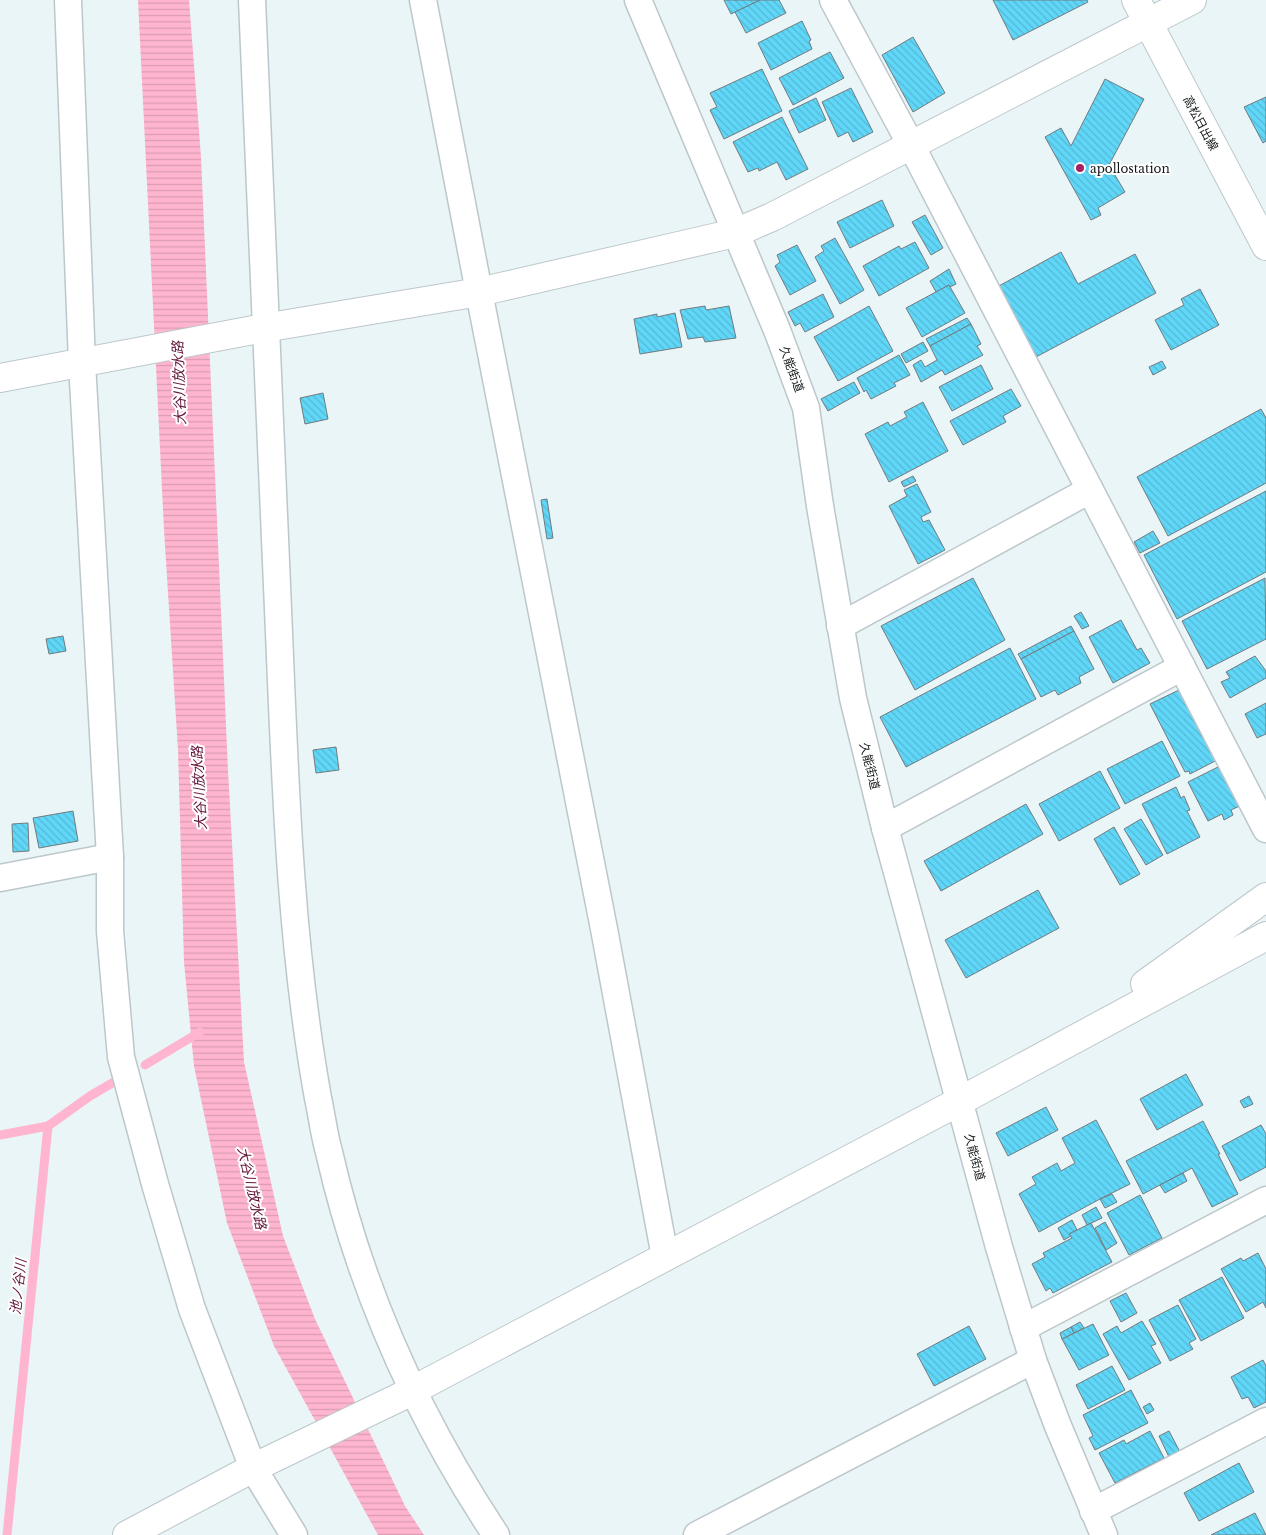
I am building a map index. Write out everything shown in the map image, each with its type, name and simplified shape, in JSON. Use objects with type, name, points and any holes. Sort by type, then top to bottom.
[{"type":"street","points":[[68,0],[82,364],[110,857],[110,931],[121,1057],[155,1184],[192,1309],[253,1468],[294,1535]]},
{"type":"street","points":[[252,0],[264,328],[289,842],[296,938],[308,1042],[328,1152],[350,1233],[407,1393],[470,1497],[496,1535]]},
{"type":"street","points":[[423,0],[604,929],[665,1257]]},
{"type":"street","name":"久能街道","points":[[638,0],[777,330],[806,408],[820,506],[852,698],[885,828],[999,1247],[1023,1328],[1058,1426],[1092,1511],[1104,1535]]},
{"type":"street","points":[[833,0],[911,145],[1266,829]]},
{"type":"street","points":[[0,378],[82,364],[264,328],[479,292],[735,233],[911,145],[1142,12],[1192,0]]},
{"type":"street","name":"高松日出線","points":[[1142,12],[1266,246]]},
{"type":"street","points":[[840,626],[1090,490]]},
{"type":"street","points":[[885,828],[1182,667]]},
{"type":"street","points":[[0,878],[110,857]]},
{"type":"street","points":[[1061,1046],[1266,897]]},
{"type":"street","points":[[127,1535],[253,1468],[407,1393],[960,1101],[1266,936]]},
{"type":"street","points":[[1023,1328],[1266,1200]]},
{"type":"street","points":[[697,1535],[1033,1360]]},
{"type":"street","points":[[1092,1511],[1266,1421]]},
{"type":"water","name":"大谷川放水路","points":[[138,0],[189,0],[201,157],[228,770],[244,1062],[283,1236],[315,1319],[405,1506],[424,1535],[378,1535],[274,1346],[227,1223],[194,1066],[184,962],[178,750],[164,530]]},
{"type":"building","points":[[724,0],[760,0],[731,14]]},
{"type":"building","points":[[760,0],[779,0],[786,13],[746,33],[735,12]]},
{"type":"building","points":[[993,0],[1087,0],[1088,2],[1013,40]]},
{"type":"building","points":[[802,21],[811,40],[809,41],[812,49],[771,70],[758,43]]},
{"type":"building","points":[[913,37],[945,93],[913,112],[882,55]]},
{"type":"building","points":[[830,52],[844,78],[793,105],[779,78]]},
{"type":"building","points":[[762,69],[782,111],[724,139],[710,110],[717,107],[710,93]]},
{"type":"building","points":[[1105,79],[1144,99],[1109,165],[1125,192],[1098,208],[1101,215],[1091,220],[1045,137],[1061,128],[1071,146]]},
{"type":"building","points":[[851,88],[873,132],[853,142],[848,132],[838,137],[822,102]]},
{"type":"building","points":[[1266,97],[1266,141],[1263,143],[1244,107]]},
{"type":"building","points":[[816,98],[826,120],[799,133],[789,111]]},
{"type":"building","points":[[782,117],[808,169],[786,180],[777,162],[759,171],[758,168],[748,172],[733,142]]},
{"type":"building","points":[[882,200],[894,226],[850,248],[837,222]]},
{"type":"building","points":[[925,215],[943,248],[931,255],[912,222]]},
{"type":"building","points":[[835,238],[864,290],[840,304],[815,257],[824,251],[821,246]]},
{"type":"building","points":[[915,242],[929,268],[879,296],[863,266],[899,246],[901,249]]},
{"type":"building","points":[[797,245],[816,281],[790,295],[775,266],[780,262],[777,255]]},
{"type":"building","points":[[1061,252],[1078,284],[1135,254],[1156,293],[1036,357],[997,287]]},
{"type":"building","points":[[949,269],[956,284],[950,287],[949,285],[936,292],[930,281]]},
{"type":"building","points":[[949,285],[965,313],[922,337],[906,308]]},
{"type":"building","points":[[1200,289],[1219,325],[1171,350],[1155,320],[1184,305],[1181,299]]},
{"type":"building","points":[[823,294],[834,317],[805,332],[800,323],[795,326],[788,312]]},
{"type":"building","points":[[705,306],[706,310],[729,306],[736,338],[705,342],[703,337],[688,339],[680,310]]},
{"type":"building","points":[[869,306],[893,351],[838,381],[814,337]]},
{"type":"building","points":[[675,313],[682,347],[640,354],[634,319],[657,314],[657,317]]},
{"type":"building","points":[[967,318],[971,324],[930,346],[926,339]]},
{"type":"building","points":[[971,324],[981,344],[977,346],[983,355],[945,375],[942,370],[921,382],[913,365],[921,360],[925,367],[937,360],[930,346]]},
{"type":"building","points":[[923,342],[928,351],[906,363],[901,354]]},
{"type":"building","points":[[899,355],[910,375],[894,383],[896,386],[871,399],[866,390],[864,392],[857,378]]},
{"type":"building","points":[[1162,361],[1166,368],[1153,375],[1149,367]]},
{"type":"building","points":[[981,365],[993,389],[952,411],[939,387]]},
{"type":"building","points":[[854,382],[860,393],[828,411],[821,399]]},
{"type":"building","points":[[1011,389],[1021,406],[1003,416],[1006,422],[963,445],[950,421]]},
{"type":"building","points":[[323,393],[328,419],[305,424],[300,398]]},
{"type":"building","points":[[923,402],[948,451],[889,482],[865,434],[888,422],[890,426],[907,417],[904,412]]},
{"type":"building","points":[[1261,409],[1266,418],[1266,483],[1168,536],[1137,477]]},
{"type":"building","points":[[913,476],[916,481],[904,487],[901,482]]},
{"type":"building","points":[[917,484],[931,512],[921,517],[923,522],[929,520],[945,550],[918,564],[889,506],[907,496],[904,490]]},
{"type":"building","points":[[1266,491],[1266,572],[1177,619],[1144,555]]},
{"type":"building","points":[[547,499],[553,538],[547,539],[541,500]]},
{"type":"building","points":[[1153,531],[1160,543],[1140,553],[1134,542]]},
{"type":"building","points":[[973,578],[1005,640],[915,690],[881,626]]},
{"type":"building","points":[[1265,578],[1266,639],[1207,669],[1182,621]]},
{"type":"building","points":[[1081,612],[1089,626],[1082,629],[1074,616]]},
{"type":"building","points":[[1121,620],[1137,650],[1141,648],[1150,663],[1113,683],[1089,637]]},
{"type":"building","points":[[1071,626],[1074,631],[1021,659],[1018,654]]},
{"type":"building","points":[[1074,631],[1094,669],[1079,677],[1081,683],[1058,695],[1055,690],[1041,697],[1021,659]]},
{"type":"building","points":[[63,636],[66,651],[49,654],[46,639]]},
{"type":"building","points":[[1010,648],[1036,699],[906,767],[880,717]]},
{"type":"building","points":[[1255,656],[1266,671],[1266,678],[1230,698],[1221,682],[1230,678],[1226,672]]},
{"type":"building","points":[[1181,689],[1192,709],[1189,710],[1203,738],[1207,736],[1219,759],[1190,774],[1189,771],[1185,772],[1150,704]]},
{"type":"building","points":[[1266,703],[1266,734],[1257,738],[1245,714]]},
{"type":"building","points":[[1162,741],[1180,776],[1125,804],[1107,769]]},
{"type":"building","points":[[336,747],[339,770],[316,773],[313,750]]},
{"type":"building","points":[[1226,763],[1246,803],[1231,810],[1233,815],[1224,820],[1222,814],[1208,821],[1188,782]]},
{"type":"building","points":[[1100,771],[1120,808],[1059,841],[1039,804]]},
{"type":"building","points":[[1176,787],[1181,798],[1184,796],[1190,810],[1187,811],[1200,837],[1167,854],[1142,804]]},
{"type":"building","points":[[1026,804],[1043,834],[941,891],[924,861]]},
{"type":"building","points":[[73,811],[78,841],[39,848],[33,818]]},
{"type":"building","points":[[1141,819],[1163,855],[1146,865],[1124,829]]},
{"type":"building","points":[[28,823],[29,851],[13,852],[12,824]]},
{"type":"building","points":[[1114,827],[1140,874],[1120,885],[1094,839]]},
{"type":"building","points":[[1038,890],[1059,928],[966,978],[945,940]]},
{"type":"building","points":[[1186,1074],[1203,1105],[1157,1130],[1140,1099]]},
{"type":"building","points":[[1249,1096],[1253,1104],[1244,1108],[1240,1101]]},
{"type":"building","points":[[1046,1107],[1058,1130],[1008,1156],[996,1133]]},
{"type":"building","points":[[1096,1120],[1130,1184],[1039,1232],[1019,1194],[1036,1184],[1032,1177],[1057,1163],[1061,1171],[1075,1163],[1062,1138]]},
{"type":"building","points":[[1203,1121],[1238,1194],[1212,1207],[1192,1168],[1143,1194],[1126,1161]]},
{"type":"building","points":[[1261,1125],[1266,1134],[1266,1167],[1240,1181],[1222,1146]]},
{"type":"building","points":[[1183,1173],[1187,1181],[1165,1193],[1160,1185]]},
{"type":"building","points":[[1112,1194],[1117,1202],[1105,1208],[1100,1199]]},
{"type":"building","points":[[1140,1195],[1162,1238],[1129,1255],[1107,1213]]},
{"type":"building","points":[[1096,1207],[1102,1218],[1087,1225],[1082,1215]]},
{"type":"building","points":[[1072,1220],[1077,1230],[1069,1234],[1071,1236],[1064,1240],[1058,1228]]},
{"type":"building","points":[[1105,1222],[1117,1243],[1106,1250],[1095,1228]]},
{"type":"building","points":[[1091,1223],[1112,1262],[1053,1293],[1050,1288],[1046,1291],[1032,1264],[1045,1257],[1043,1253],[1072,1238],[1069,1234]]},
{"type":"building","points":[[1258,1253],[1266,1269],[1266,1308],[1263,1302],[1246,1312],[1221,1269],[1241,1258],[1243,1261]]},
{"type":"building","points":[[1222,1277],[1244,1318],[1201,1341],[1179,1300]]},
{"type":"building","points":[[1126,1293],[1137,1313],[1121,1322],[1110,1301]]},
{"type":"building","points":[[1178,1305],[1196,1339],[1189,1343],[1193,1349],[1170,1361],[1149,1320]]},
{"type":"building","points":[[1142,1321],[1156,1344],[1151,1346],[1161,1363],[1129,1380],[1103,1334],[1117,1326],[1121,1333]]},
{"type":"building","points":[[1080,1322],[1084,1328],[1074,1333],[1071,1327]]},
{"type":"building","points":[[1093,1324],[1109,1355],[1079,1370],[1062,1339]]},
{"type":"building","points":[[969,1326],[986,1359],[934,1386],[917,1354]]},
{"type":"building","points":[[1071,1327],[1074,1333],[1062,1339],[1060,1333]]},
{"type":"building","points":[[1263,1360],[1266,1366],[1266,1402],[1254,1408],[1248,1397],[1242,1399],[1231,1377]]},
{"type":"building","points":[[1112,1366],[1125,1390],[1088,1409],[1076,1385]]},
{"type":"building","points":[[1131,1390],[1148,1423],[1095,1450],[1089,1438],[1093,1436],[1083,1415]]},
{"type":"building","points":[[1150,1403],[1154,1410],[1147,1414],[1143,1407]]},
{"type":"building","points":[[1150,1431],[1164,1458],[1115,1483],[1099,1453],[1124,1440],[1126,1444]]},
{"type":"building","points":[[1169,1431],[1180,1452],[1169,1457],[1159,1436]]},
{"type":"building","points":[[1239,1463],[1254,1492],[1199,1521],[1184,1493]]},
{"type":"building","points":[[1255,1513],[1266,1535],[1211,1535]]},
{"type":"waterway","name":"池ノ谷川","points":[[145,1065],[200,1032]]},
{"type":"waterway","name":"池ノ谷川","points":[[0,1135],[48,1126],[90,1096],[119,1079]]},
{"type":"waterway","name":"池ノ谷川","points":[[7,1535],[48,1126]]},
{"type":"place","name":"apollostation","points":[[1080,168]]}]
